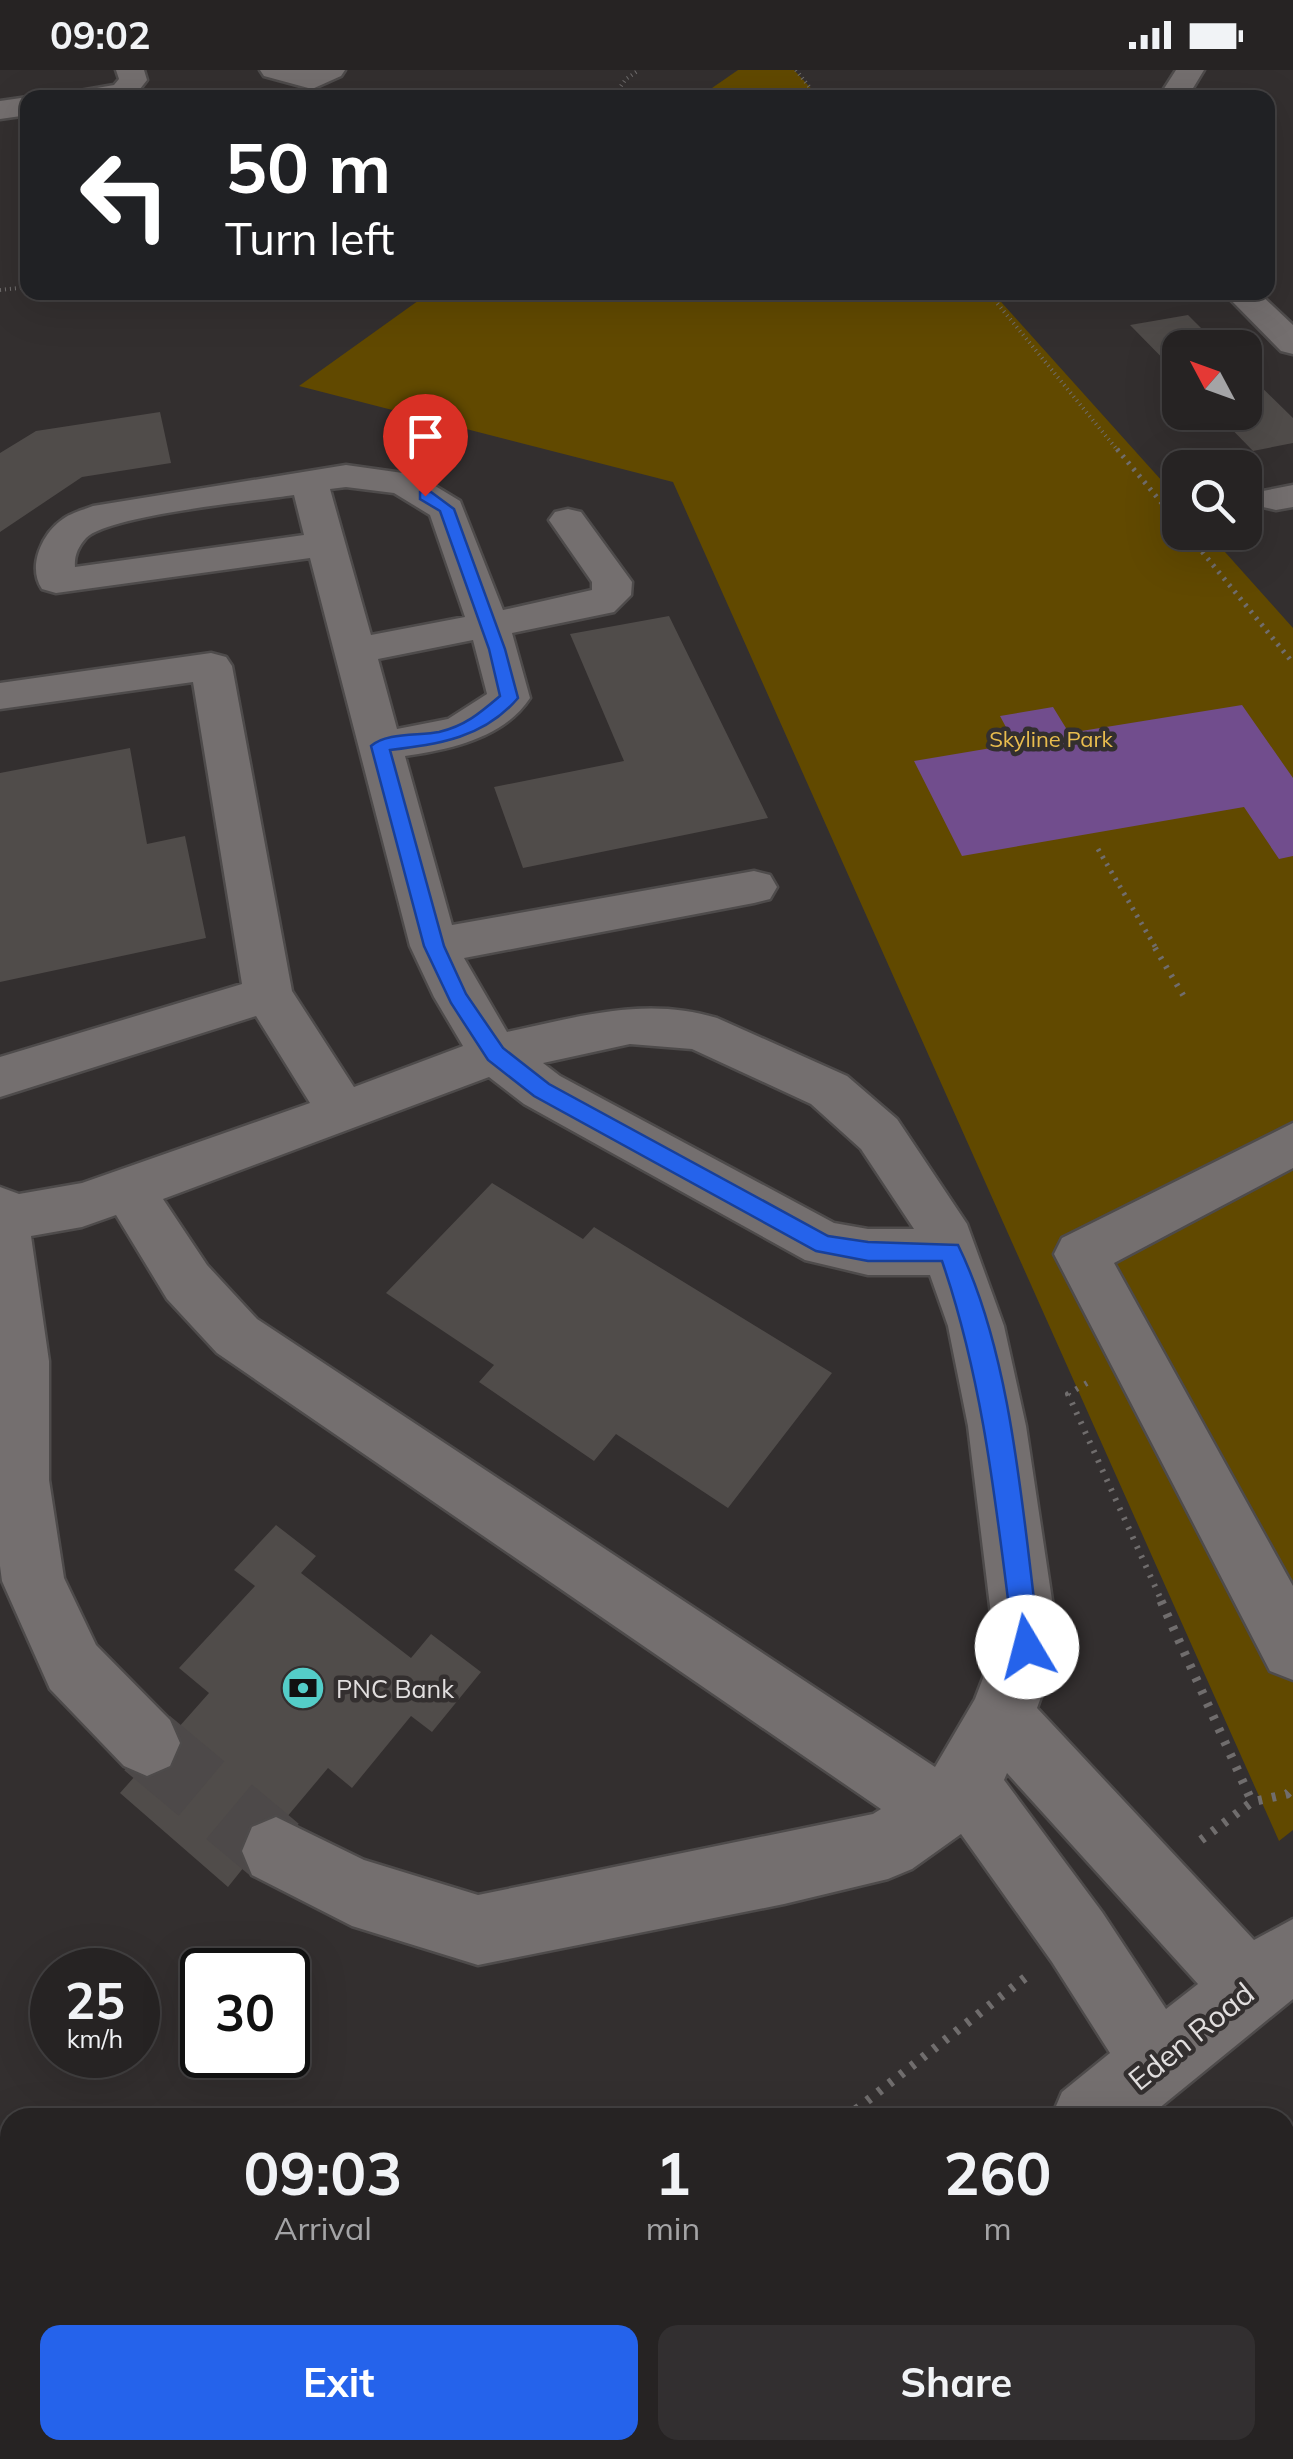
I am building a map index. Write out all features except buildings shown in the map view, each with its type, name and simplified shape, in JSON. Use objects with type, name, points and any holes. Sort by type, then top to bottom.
[{"type":"street","points":[[274,70],[312,80],[331,70]]},
{"type":"street","points":[[1247,300],[1293,344]]},
{"type":"street","points":[[326,544],[56,582],[55,554],[74,528],[106,514],[346,476],[404,483],[446,509],[489,627],[509,698],[474,727],[439,738],[380,746]]},
{"type":"street","points":[[309,481],[434,946],[458,998],[495,1054],[542,1090],[824,1244],[868,1252],[950,1252]]},
{"type":"street","points":[[355,651],[600,603],[611,596],[612,582],[568,520]]},
{"type":"street","points":[[0,696],[211,666],[268,994],[344,1112]]},
{"type":"street","points":[[434,946],[754,887]]},
{"type":"street","points":[[0,1077],[268,994]]},
{"type":"street","points":[[146,1743],[73,1667],[33,1581],[19,1480],[20,1361],[1,1216],[82,1205],[495,1054],[630,1025],[700,1030],[829,1090],[879,1134],[940,1224],[976,1326],[997,1426],[1027,1647],[1001,1717],[952,1796],[888,1844],[784,1870],[478,1930],[352,1891],[276,1851]]},
{"type":"street","points":[[1291,1648],[1081,1254],[1293,1144]]},
{"type":"street","points":[[128,1189],[187,1282],[237,1336],[952,1796],[1077,1937],[1159,2064]]},
{"type":"street","points":[[1001,1717],[1148,1880],[1272,1971]]},
{"type":"street","name":"Eden Road","points":[[1101,2108],[1272,1971]]},
{"type":"path","points":[[618,90],[639,70]]},
{"type":"path","points":[[796,70],[812,90]]},
{"type":"path","points":[[995,300],[1162,503]]},
{"type":"path","points":[[1201,550],[1293,663]]},
{"type":"path","points":[[1098,849],[1186,1000]]},
{"type":"path","points":[[1136,1356],[1068,1394],[1252,1802]]},
{"type":"path","points":[[1148,1880],[1252,1802],[1287,1794],[1293,1788]]},
{"type":"path","points":[[858,2108],[1077,1937]]},
{"type":"green space","points":[[738,70],[794,70],[813,90],[709,90]]},
{"type":"green space","name":"Skyline Park","points":[[419,300],[999,300],[1162,481],[1162,550],[1223,550],[1293,628],[1293,1830],[1279,1841],[673,482],[299,386]]},
{"type":"shaded area","points":[[1242,705],[1293,778],[1293,856],[1279,859],[1244,807],[962,856],[914,761],[1015,744],[1000,716],[1053,707],[1069,733]]},
{"type":"tunnel","points":[[147,1743],[276,1851]]},
{"type":"place","name":"PNC Bank","points":[[303,1688]]},
{"type":"route","points":[[425,496],[446,509],[497,649],[509,698],[474,727],[439,738],[380,746],[434,946],[458,998],[495,1054],[542,1090],[824,1244],[868,1252],[950,1252],[976,1326],[997,1426],[1027,1647]]}]
